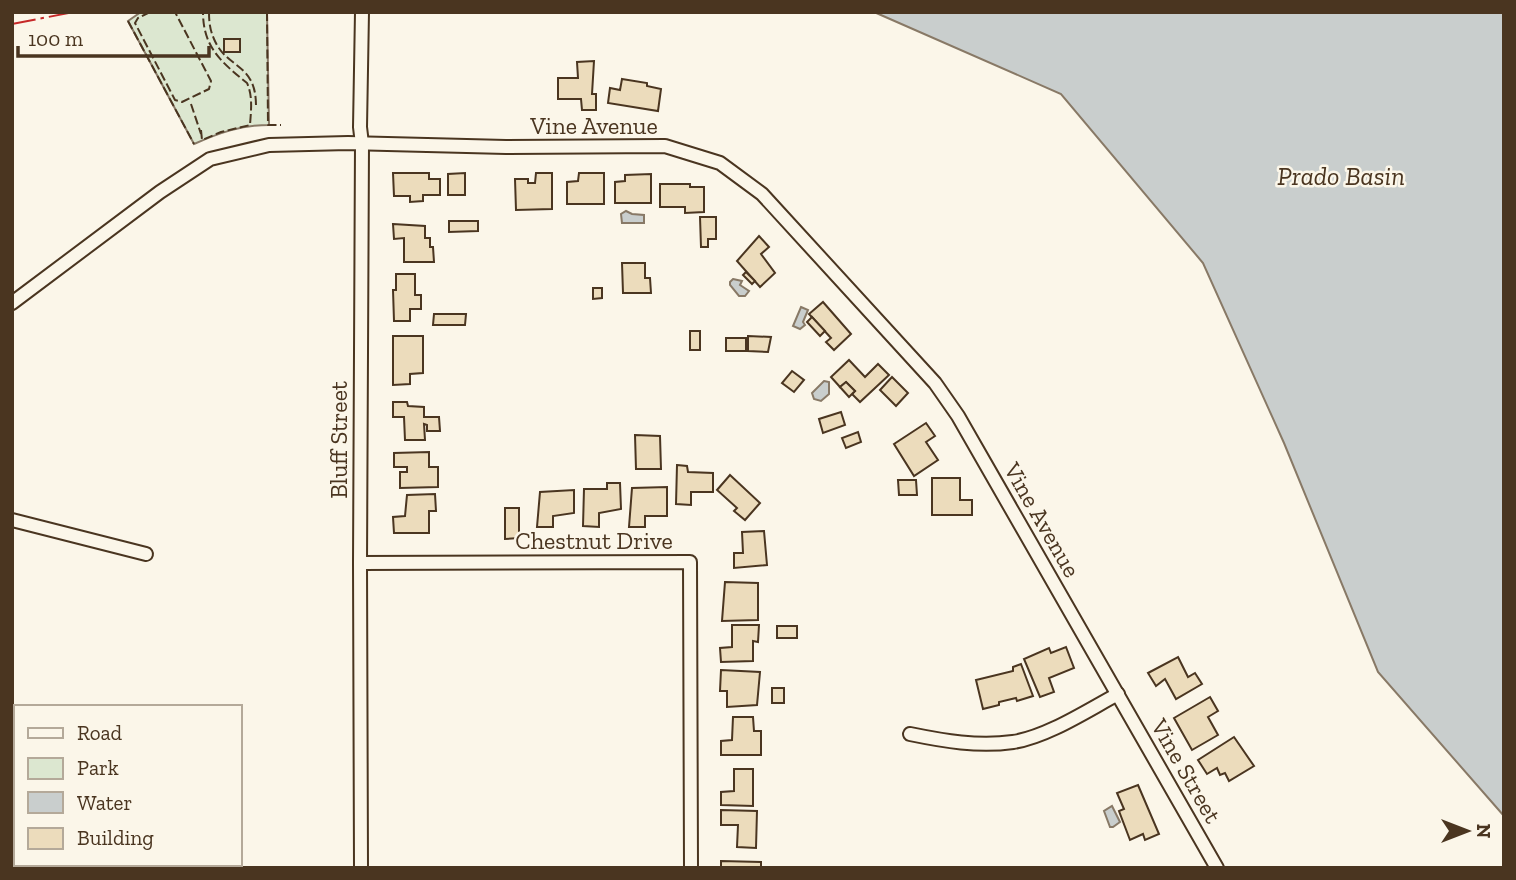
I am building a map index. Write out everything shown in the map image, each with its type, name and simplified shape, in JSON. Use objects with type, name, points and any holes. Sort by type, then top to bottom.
[{"type":"street","name":"Bluff Street","points":[[361,868],[362,12]]},
{"type":"street","name":"Vine Avenue","points":[[12,303],[160,192],[210,159],[269,145],[665,146],[720,163],[762,194],[935,383],[958,416],[1118,694]]},
{"type":"street","points":[[12,520],[146,554]]},
{"type":"street","name":"Chestnut Drive","points":[[360,563],[690,562],[691,868]]},
{"type":"street","points":[[910,734],[957,743],[1014,742],[1041,734],[1118,694]]},
{"type":"street","name":"Vine Street","points":[[1118,694],[1217,868]]},
{"type":"green space","points":[[141,12],[267,12],[269,125],[230,130],[194,144],[128,21]]},
{"type":"water","name":"Prado Basin","points":[[874,12],[1504,12],[1504,816],[1378,672],[1284,443],[1203,263],[1061,94]]},
{"type":"water","points":[[626,211],[644,215],[644,223],[622,223],[621,214]]},
{"type":"water","points":[[733,279],[742,281],[740,285],[749,291],[745,296],[739,296],[730,285]]},
{"type":"water","points":[[801,307],[808,310],[803,322],[805,325],[800,329],[793,326]]},
{"type":"water","points":[[824,381],[829,382],[829,394],[821,401],[814,399],[812,393]]},
{"type":"water","points":[[1112,806],[1120,822],[1110,827],[1104,811]]},
{"type":"building","points":[[224,39],[240,39],[240,52],[224,52]]},
{"type":"building","points":[[594,61],[592,94],[596,94],[596,110],[582,110],[581,99],[558,99],[558,78],[578,78],[577,62]]},
{"type":"building","points":[[622,79],[647,83],[647,86],[661,89],[658,111],[608,103],[610,88],[620,90]]},
{"type":"building","points":[[393,173],[429,173],[429,179],[440,179],[440,195],[423,195],[423,201],[410,202],[410,196],[394,196]]},
{"type":"building","points":[[465,173],[465,195],[448,195],[448,174]]},
{"type":"building","points":[[536,173],[552,173],[552,209],[516,210],[515,179],[528,179],[528,183],[535,183]]},
{"type":"building","points":[[579,173],[604,173],[604,204],[567,204],[567,182],[578,181]]},
{"type":"building","points":[[651,174],[651,203],[615,203],[615,182],[625,181],[625,175]]},
{"type":"building","points":[[660,184],[704,187],[704,212],[685,213],[685,207],[660,207]]},
{"type":"building","points":[[700,217],[716,217],[716,239],[708,239],[708,247],[701,247]]},
{"type":"building","points":[[449,221],[478,221],[478,231],[449,232]]},
{"type":"building","points":[[393,224],[425,226],[425,238],[430,238],[434,262],[404,262],[404,238],[394,239]]},
{"type":"building","points":[[759,236],[769,247],[761,254],[775,273],[760,287],[737,261]]},
{"type":"building","points":[[622,263],[645,263],[645,278],[650,278],[651,293],[623,293]]},
{"type":"building","points":[[746,272],[755,281],[752,284],[743,275]]},
{"type":"building","points":[[396,274],[415,274],[415,295],[421,295],[421,309],[410,309],[410,321],[394,321],[393,290],[396,290]]},
{"type":"building","points":[[593,288],[602,288],[602,298],[593,299]]},
{"type":"building","points":[[823,302],[851,334],[834,350],[826,342],[831,338],[809,314]]},
{"type":"building","points":[[434,314],[466,314],[465,325],[433,325]]},
{"type":"building","points":[[812,317],[825,331],[820,336],[807,322]]},
{"type":"building","points":[[690,331],[700,331],[700,350],[690,350]]},
{"type":"building","points":[[393,336],[423,336],[423,373],[410,374],[410,384],[393,385]]},
{"type":"building","points":[[748,336],[771,337],[768,352],[748,351]]},
{"type":"building","points":[[726,338],[746,338],[746,351],[726,351]]},
{"type":"building","points":[[849,360],[865,377],[878,364],[889,375],[860,402],[852,394],[855,391],[846,382],[840,387],[831,377]]},
{"type":"building","points":[[792,371],[804,380],[794,392],[782,383]]},
{"type":"building","points":[[892,377],[908,393],[896,406],[880,390]]},
{"type":"building","points":[[846,382],[855,391],[849,397],[840,387]]},
{"type":"building","points":[[393,402],[407,402],[408,406],[424,407],[424,417],[439,417],[440,431],[427,431],[427,425],[424,424],[425,440],[405,440],[404,417],[393,417]]},
{"type":"building","points":[[841,412],[845,425],[823,433],[819,419]]},
{"type":"building","points":[[926,423],[935,436],[926,442],[938,460],[914,476],[894,444]]},
{"type":"building","points":[[858,432],[861,442],[846,448],[842,438]]},
{"type":"building","points":[[635,435],[660,436],[661,469],[636,469]]},
{"type":"building","points":[[429,452],[429,467],[438,467],[438,487],[400,488],[400,472],[407,472],[407,467],[394,467],[394,453]]},
{"type":"building","points":[[677,465],[687,466],[688,472],[713,473],[713,492],[691,492],[691,505],[676,504]]},
{"type":"building","points":[[730,475],[760,503],[745,520],[734,511],[737,508],[717,490]]},
{"type":"building","points":[[932,478],[960,478],[960,500],[972,500],[972,515],[932,515]]},
{"type":"building","points":[[898,480],[916,480],[917,495],[899,495]]},
{"type":"building","points":[[607,483],[620,483],[621,509],[599,513],[599,527],[583,526],[584,489],[607,489]]},
{"type":"building","points":[[667,487],[667,516],[645,516],[645,527],[629,527],[632,488]]},
{"type":"building","points":[[574,490],[574,513],[553,516],[553,527],[537,527],[540,492]]},
{"type":"building","points":[[435,494],[436,511],[429,511],[429,533],[394,533],[393,517],[405,516],[407,495]]},
{"type":"building","points":[[505,508],[519,508],[519,538],[505,539]]},
{"type":"building","points":[[764,531],[767,565],[734,568],[734,553],[743,553],[742,532]]},
{"type":"building","points":[[725,582],[758,583],[758,620],[722,621]]},
{"type":"building","points":[[732,625],[759,625],[758,642],[753,641],[753,661],[721,662],[720,648],[732,647]]},
{"type":"building","points":[[777,626],[797,626],[797,638],[777,638]]},
{"type":"building","points":[[1066,647],[1074,668],[1049,678],[1054,692],[1040,697],[1024,659],[1049,648],[1051,653]]},
{"type":"building","points":[[1178,657],[1188,677],[1195,673],[1202,684],[1176,699],[1165,679],[1156,686],[1148,673]]},
{"type":"building","points":[[1021,664],[1033,696],[1017,701],[1016,698],[999,702],[999,705],[983,709],[976,680],[1013,671],[1013,667]]},
{"type":"building","points":[[721,670],[760,672],[757,705],[727,707],[727,691],[720,691]]},
{"type":"building","points":[[772,688],[784,688],[784,703],[772,703]]},
{"type":"building","points":[[1210,697],[1218,711],[1208,717],[1218,735],[1192,750],[1174,718]]},
{"type":"building","points":[[733,717],[753,717],[754,731],[761,731],[761,755],[721,755],[721,741],[732,740]]},
{"type":"building","points":[[1234,737],[1254,766],[1229,781],[1225,773],[1220,775],[1217,768],[1207,774],[1198,760]]},
{"type":"building","points":[[734,769],[753,769],[753,806],[721,805],[721,792],[734,791]]},
{"type":"building","points":[[1138,785],[1159,834],[1145,840],[1143,834],[1130,840],[1119,811],[1124,809],[1117,793]]},
{"type":"building","points":[[721,810],[757,811],[756,848],[737,847],[738,825],[721,825]]},
{"type":"building","points":[[721,861],[761,862],[761,868],[721,868]]},
{"type":"fence","points":[[150,12],[138,18],[135,23],[175,100],[182,102],[209,89],[211,81],[175,12]]},
{"type":"fence","points":[[201,130],[202,140],[250,125],[251,109],[247,83],[215,53],[206,35],[203,12]]},
{"type":"fence","points":[[209,12],[214,39],[226,56],[251,81],[256,106]]},
{"type":"fence","points":[[267,12],[268,125],[281,125]]},
{"type":"fence","points":[[128,21],[194,144]]},
{"type":"fence","points":[[191,104],[201,134]]},
{"type":"power","points":[[12,24],[74,12]]}]
